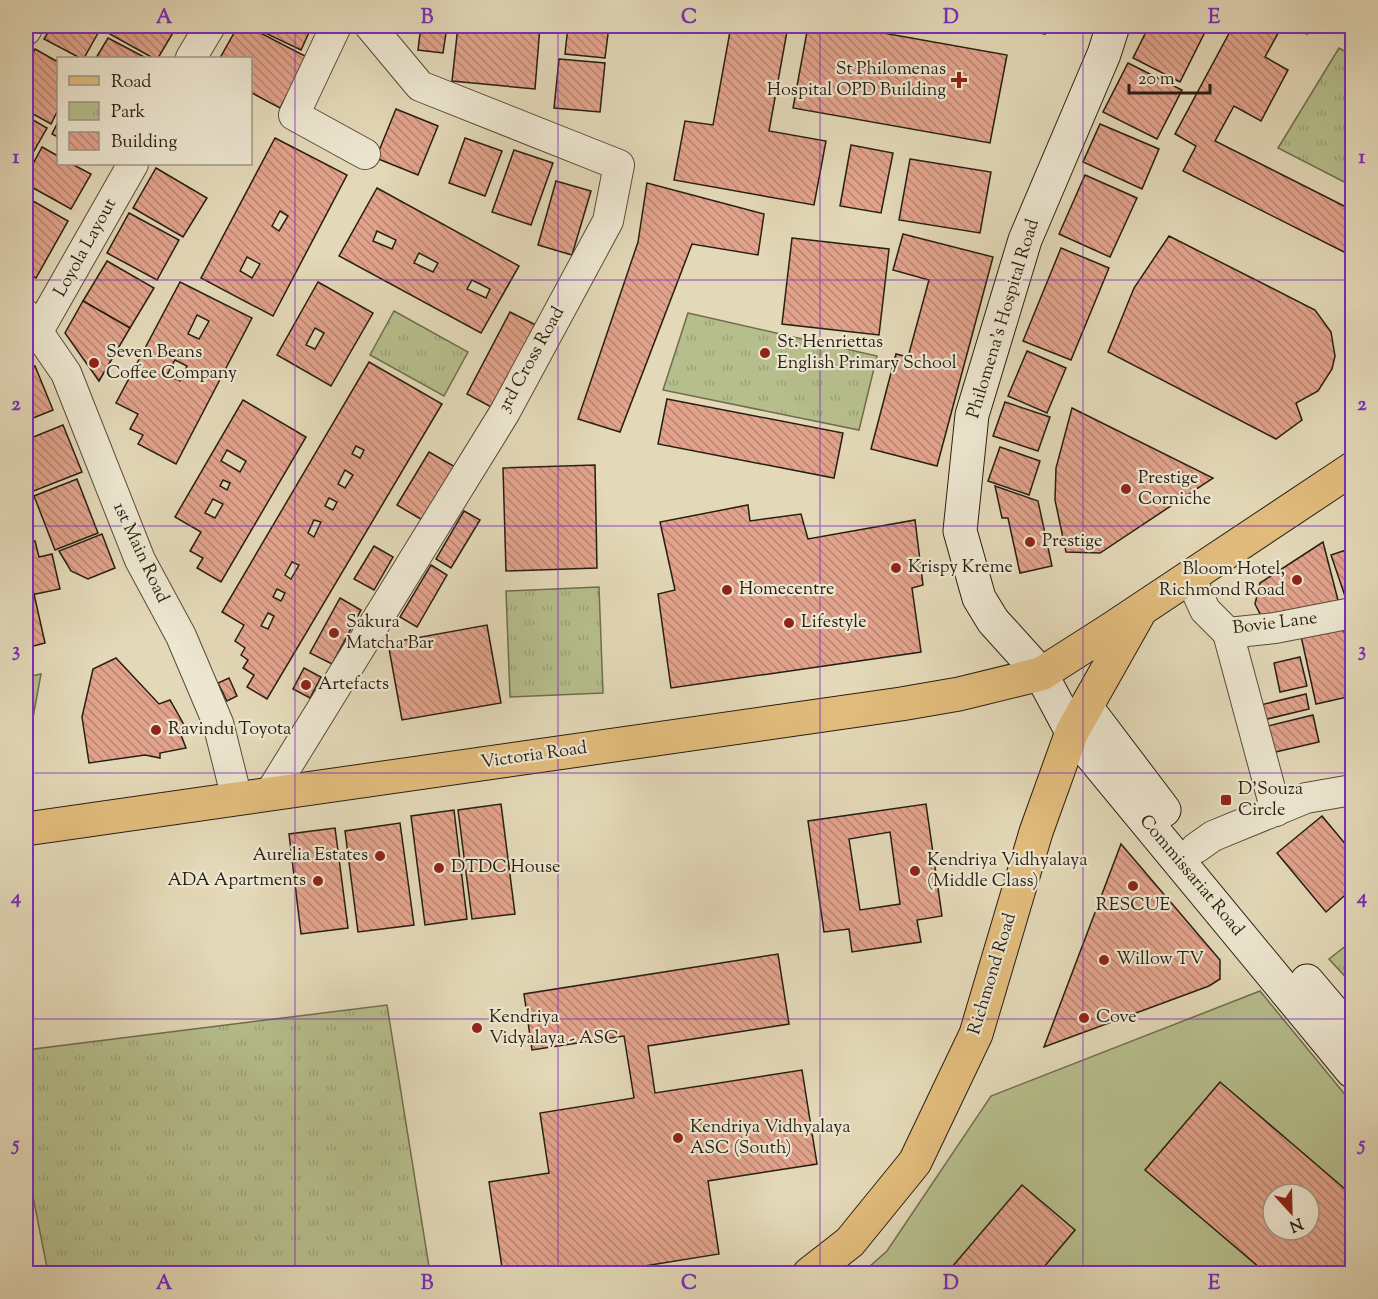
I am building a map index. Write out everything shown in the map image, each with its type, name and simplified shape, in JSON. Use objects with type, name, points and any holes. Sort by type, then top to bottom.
[{"type":"main road","name":"Philomena's Hospital Road","points":[[1041,674],[993,621],[979,598],[960,531],[972,415],[1025,240],[1104,54],[1113,26]]},
{"type":"main road","name":"Richmond Road","points":[[1041,674],[1353,469]]},
{"type":"main road","name":"Richmond Road","points":[[809,1274],[850,1242],[915,1162],[976,1034],[1036,832],[1079,720],[1141,610]]},
{"type":"main road","name":"Victoria Road","points":[[26,829],[902,704],[959,694],[1041,674]]},
{"type":"main road","name":"Commissariat Road","points":[[1041,674],[1353,1071]]},
{"type":"main road","name":"Commissariat Road","points":[[1079,720],[1158,803],[1353,1034]]},
{"type":"street","points":[[26,30],[28,26]]},
{"type":"street","points":[[192,57],[210,26]]},
{"type":"street","points":[[336,26],[294,115],[365,154]]},
{"type":"street","name":"3rd Cross Road","points":[[269,795],[505,412],[608,221],[619,165],[420,86],[370,26]]},
{"type":"street","name":"Loyola Layout","points":[[32,323],[132,165]]},
{"type":"street","name":"1st Main Road","points":[[32,323],[66,373],[140,560],[181,636],[218,723],[237,799]]},
{"type":"street","name":"Bovie Lane","points":[[1190,577],[1205,610],[1228,633],[1275,628],[1353,613]]},
{"type":"street","points":[[1228,633],[1276,812]]},
{"type":"street","points":[[1196,848],[1213,836],[1306,798],[1353,790]]},
{"type":"green space","points":[[1339,48],[1352,55],[1352,186],[1278,148]]},
{"type":"green space","points":[[394,311],[468,352],[444,396],[370,355]]},
{"type":"green space","points":[[688,313],[877,356],[859,430],[663,390]]},
{"type":"green space","points":[[599,587],[603,693],[510,697],[506,591]]},
{"type":"green space","points":[[41,674],[27,750],[26,677]]},
{"type":"green space","points":[[1352,941],[1352,984],[1329,959]]},
{"type":"green space","points":[[1260,991],[1352,1103],[1352,1273],[861,1274],[887,1251],[991,1096]]},
{"type":"green space","points":[[387,1005],[430,1273],[48,1273],[26,1161],[26,1050]]},
{"type":"building","points":[[52,26],[102,26],[85,57],[78,57],[44,39]]},
{"type":"building","points":[[112,26],[177,26],[159,57],[151,57],[108,33]]},
{"type":"building","points":[[238,26],[247,26],[307,57],[280,108],[252,93],[252,57],[221,57]]},
{"type":"building","points":[[266,26],[312,26],[301,50],[263,32]]},
{"type":"building","points":[[421,26],[447,26],[443,53],[418,50]]},
{"type":"building","points":[[458,26],[540,26],[535,89],[452,81]]},
{"type":"building","points":[[568,26],[609,26],[605,58],[565,54]]},
{"type":"building","points":[[731,26],[788,26],[769,131],[826,141],[814,205],[674,180],[685,121],[713,125]]},
{"type":"building","points":[[808,26],[844,26],[1007,55],[990,143],[793,108]]},
{"type":"building","points":[[1008,26],[1046,26],[1045,34]]},
{"type":"building","points":[[1149,26],[1198,26],[1206,30],[1180,82],[1133,58]]},
{"type":"building","points":[[1233,26],[1282,26],[1265,57],[1288,70],[1261,121],[1234,106],[1215,141],[1352,210],[1352,256],[1183,171],[1196,146],[1175,134]]},
{"type":"building","points":[[1292,26],[1312,26],[1307,34]]},
{"type":"building","points":[[108,38],[144,57],[97,57]]},
{"type":"building","points":[[35,49],[57,61],[57,112],[51,124],[26,110],[26,66]]},
{"type":"building","points":[[559,59],[605,63],[600,112],[554,108]]},
{"type":"building","points":[[1128,63],[1182,90],[1157,139],[1103,112]]},
{"type":"building","points":[[396,109],[438,126],[418,175],[376,158]]},
{"type":"building","points":[[26,116],[47,128],[26,165]]},
{"type":"building","points":[[57,124],[57,136],[52,134]]},
{"type":"building","points":[[1100,124],[1159,149],[1142,189],[1083,162]]},
{"type":"building","points":[[275,138],[347,175],[273,316],[201,278]],"holes":[[[280,211],[288,216],[279,231],[272,226]],[[247,257],[260,264],[252,278],[240,271]]]},
{"type":"building","points":[[465,138],[502,151],[485,196],[449,183]]},
{"type":"building","points":[[851,145],[893,153],[881,213],[840,206]]},
{"type":"building","points":[[42,147],[57,155],[57,165],[74,165],[91,174],[71,209],[26,184],[26,177]]},
{"type":"building","points":[[514,150],[553,163],[531,225],[492,212]]},
{"type":"building","points":[[910,159],[991,172],[980,233],[899,220]]},
{"type":"building","points":[[156,168],[207,198],[183,237],[133,208]]},
{"type":"building","points":[[1085,175],[1137,198],[1110,257],[1059,234]]},
{"type":"building","points":[[556,181],[591,191],[572,255],[538,245]]},
{"type":"building","points":[[647,183],[764,214],[758,255],[692,244],[620,432],[578,419],[638,242]]},
{"type":"building","points":[[377,188],[519,266],[481,333],[339,256]],"holes":[[[377,231],[396,240],[392,249],[373,241]],[[419,253],[438,263],[433,272],[414,263]],[[472,280],[490,289],[486,298],[467,289]]]},
{"type":"building","points":[[26,197],[68,221],[36,278],[26,273]]},
{"type":"building","points":[[129,213],[179,240],[157,280],[107,253]]},
{"type":"building","points":[[903,234],[993,257],[937,466],[871,449],[896,354],[908,357],[929,280],[893,270]]},
{"type":"building","points":[[1169,236],[1315,310],[1331,332],[1335,356],[1332,369],[1318,391],[1296,403],[1302,420],[1276,439],[1108,352],[1134,288]]},
{"type":"building","points":[[792,238],[889,249],[879,335],[782,324]]},
{"type":"building","points":[[1061,248],[1109,268],[1071,360],[1023,341]]},
{"type":"building","points":[[107,261],[154,288],[130,328],[83,301]]},
{"type":"building","points":[[180,282],[252,318],[176,464],[138,444],[143,435],[130,429],[138,414],[116,403]],"holes":[[[197,315],[209,321],[199,339],[188,334]],[[175,360],[187,366],[180,381],[167,375]]]},
{"type":"building","points":[[318,282],[373,313],[331,386],[277,355]],"holes":[[[315,328],[324,333],[315,349],[306,345]]]},
{"type":"building","points":[[83,301],[130,328],[99,381],[65,333]]},
{"type":"building","points":[[510,312],[536,325],[493,408],[467,394]]},
{"type":"building","points":[[1027,351],[1066,368],[1047,413],[1008,396]]},
{"type":"building","points":[[369,362],[442,404],[267,699],[247,687],[254,675],[243,668],[248,660],[241,655],[245,648],[235,641],[244,625],[222,612]],"holes":[[[356,446],[364,450],[360,458],[352,454]],[[345,470],[353,475],[345,488],[338,484]],[[329,498],[337,502],[333,510],[325,506]],[[314,520],[321,522],[314,537],[308,533]],[[292,562],[299,565],[291,579],[285,575]],[[277,589],[285,593],[281,601],[273,597]],[[268,613],[274,616],[268,629],[261,626]]]},
{"type":"building","points":[[35,366],[53,410],[26,421],[26,370]]},
{"type":"building","points":[[667,399],[843,433],[834,478],[658,444]]},
{"type":"building","points":[[243,400],[306,437],[221,582],[197,568],[203,558],[190,551],[201,532],[175,517]],"holes":[[[227,450],[246,461],[240,472],[221,461]],[[223,480],[230,483],[227,490],[220,486]],[[213,499],[223,504],[215,518],[205,513]]]},
{"type":"building","points":[[1005,402],[1050,417],[1038,451],[993,436]]},
{"type":"building","name":"Prestige Corniche","points":[[1072,408],[1213,478],[1100,553],[1066,552],[1055,500],[1056,468]]},
{"type":"building","points":[[63,425],[82,472],[26,494],[26,440]]},
{"type":"building","points":[[1000,447],[1040,461],[1029,495],[988,481]]},
{"type":"building","points":[[429,452],[457,468],[424,521],[397,505]]},
{"type":"building","points":[[595,465],[597,568],[506,571],[503,468]]},
{"type":"building","points":[[77,479],[98,533],[55,550],[34,496]]},
{"type":"building","name":"Prestige","points":[[995,486],[1038,501],[1052,566],[1020,573],[1008,518],[1002,518]]},
{"type":"building","name":"Lifestyle","points":[[748,505],[750,521],[801,514],[808,539],[915,520],[923,585],[912,588],[921,652],[671,688],[658,594],[675,590],[660,522]]},
{"type":"building","points":[[464,511],[480,520],[451,568],[436,559]]},
{"type":"building","points":[[102,534],[115,568],[88,579],[71,571],[59,551]]},
{"type":"building","points":[[35,541],[39,557],[52,554],[60,589],[26,596],[26,543]]},
{"type":"building","points":[[1323,542],[1340,608],[1270,621],[1260,614],[1255,604],[1260,583]]},
{"type":"building","points":[[374,546],[393,557],[374,590],[354,579]]},
{"type":"building","points":[[1352,548],[1352,597],[1346,599],[1331,555]]},
{"type":"building","points":[[431,565],[447,575],[417,627],[400,617]]},
{"type":"building","points":[[34,594],[45,643],[26,648],[26,596]]},
{"type":"building","points":[[340,598],[361,610],[332,664],[310,653]]},
{"type":"building","points":[[487,625],[501,703],[402,720],[388,643]]},
{"type":"building","points":[[1343,626],[1352,666],[1352,696],[1316,704],[1301,636]]},
{"type":"building","points":[[1300,657],[1307,686],[1280,692],[1274,663]]},
{"type":"building","points":[[116,658],[159,704],[170,700],[188,732],[181,735],[186,748],[160,753],[160,758],[145,755],[89,763],[82,717],[93,669]]},
{"type":"building","points":[[304,668],[321,677],[310,698],[293,689]]},
{"type":"building","points":[[229,678],[237,696],[227,701],[218,683]]},
{"type":"building","points":[[1306,694],[1309,709],[1259,721],[1256,706]]},
{"type":"building","points":[[1313,715],[1319,742],[1271,753],[1264,727]]},
{"type":"building","points":[[501,804],[515,914],[472,919],[458,810]]},
{"type":"building","name":"Kendriya Vidhyalaya (Middle Class)","points":[[926,804],[942,916],[917,920],[921,942],[852,952],[849,929],[824,932],[808,821]],"holes":[[[890,832],[900,904],[860,910],[849,839]]]},
{"type":"building","name":"DTDC House","points":[[454,810],[467,919],[425,925],[411,816]]},
{"type":"building","points":[[1322,816],[1352,852],[1352,889],[1326,912],[1277,853]]},
{"type":"building","points":[[400,823],[414,925],[358,932],[345,831]]},
{"type":"building","name":"ADA Apartments","points":[[335,828],[348,928],[301,934],[289,834]]},
{"type":"building","points":[[1121,844],[1220,960],[1220,979],[1209,986],[1044,1047]]},
{"type":"building","name":"Kendriya Vidhyalaya ASC (South)","points":[[778,954],[789,1024],[648,1046],[655,1093],[802,1070],[817,1164],[708,1181],[719,1254],[595,1274],[503,1274],[489,1182],[549,1173],[540,1113],[634,1098],[624,1036],[532,1050],[524,994]]},
{"type":"building","points":[[1220,1082],[1352,1195],[1352,1274],[1267,1274],[1145,1170]]},
{"type":"building","points":[[1022,1185],[1075,1230],[1038,1274],[946,1274]]},
{"type":"place","name":"St Philomenas Hospital OPD Building","points":[[959,80]]},
{"type":"place","name":"St. Henriettas English Primary School","points":[[765,353]]},
{"type":"place","name":"Seven Beans Coffee Company","points":[[94,363]]},
{"type":"place","name":"Prestige Corniche","points":[[1126,489]]},
{"type":"place","name":"Prestige","points":[[1030,542]]},
{"type":"place","name":"Krispy Kreme","points":[[896,568]]},
{"type":"place","name":"Bloom Hotel, Richmond Road","points":[[1297,580]]},
{"type":"place","name":"Homecentre","points":[[727,590]]},
{"type":"place","name":"Lifestyle","points":[[789,623]]},
{"type":"place","name":"Sakura Matcha Bar","points":[[334,633]]},
{"type":"place","name":"Artefacts","points":[[306,685]]},
{"type":"place","name":"Ravindu Toyota","points":[[156,730]]},
{"type":"place","name":"D'Souza Circle","points":[[1226,800]]},
{"type":"place","name":"Aurelia Estates","points":[[380,856]]},
{"type":"place","name":"DTDC House","points":[[439,868]]},
{"type":"place","name":"Kendriya Vidhyalaya (Middle Class)","points":[[915,871]]},
{"type":"place","name":"ADA Apartments","points":[[318,881]]},
{"type":"place","name":"RESCUE","points":[[1133,886]]},
{"type":"place","name":"Willow TV","points":[[1104,960]]},
{"type":"place","name":"Cove","points":[[1084,1018]]},
{"type":"place","name":"Kendriya Vidyalaya - ASC","points":[[477,1028]]},
{"type":"place","name":"Kendriya Vidhyalaya ASC (South)","points":[[678,1138]]}]
